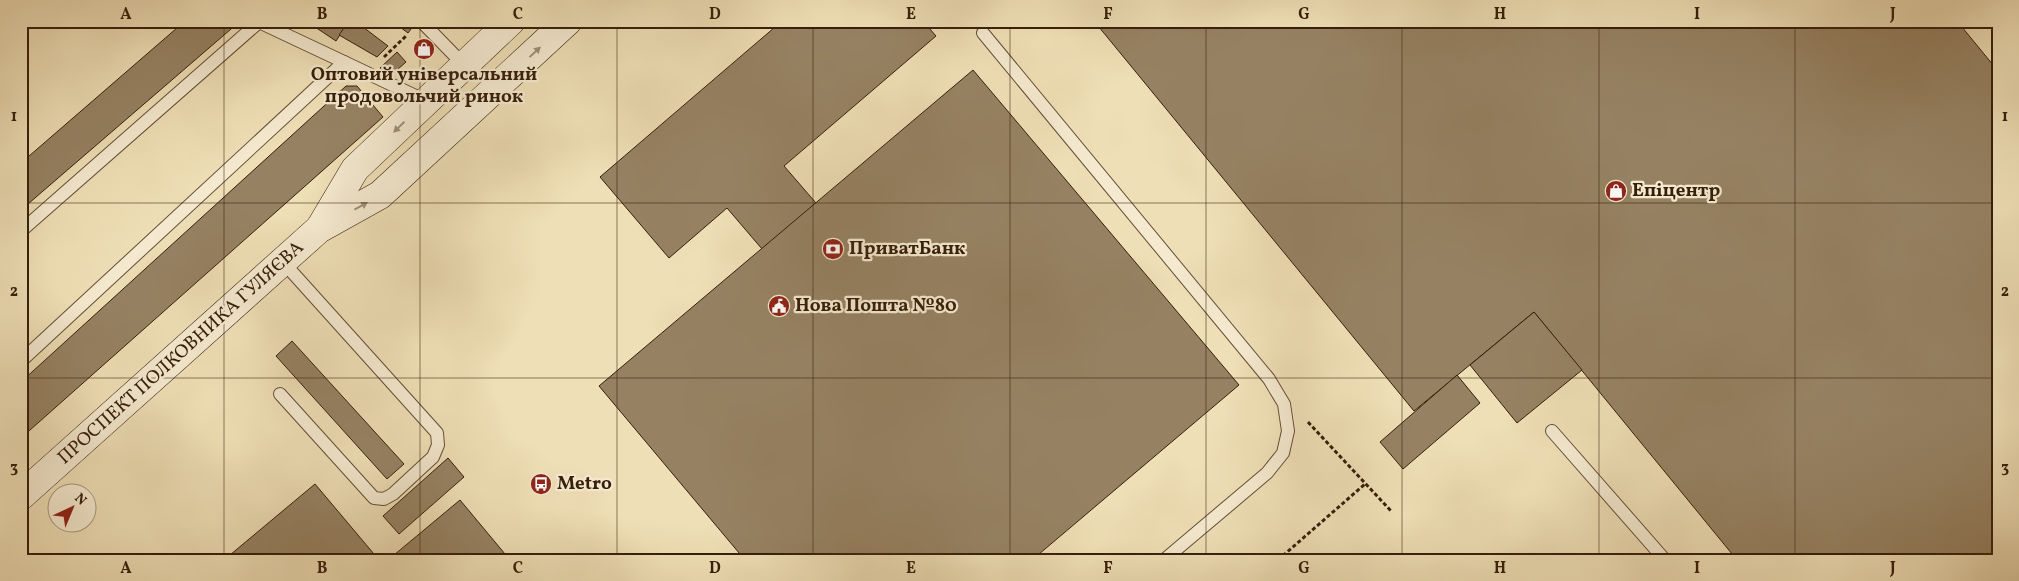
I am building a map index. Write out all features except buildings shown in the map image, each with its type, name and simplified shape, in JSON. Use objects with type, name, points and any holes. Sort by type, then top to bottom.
[{"type":"main road","name":"ПРОСПЕКТ ПОЛКОВНИКА ГУЛЯЄВА","points":[[319,229],[355,169],[511,21]]},
{"type":"main road","name":"ПРОСПЕКТ ПОЛКОВНИКА ГУЛЯЄВА","points":[[21,496],[319,229],[380,195],[568,21]]},
{"type":"lane","points":[[421,21],[464,65]]},
{"type":"lane","points":[[21,231],[259,22],[426,100]]},
{"type":"lane","points":[[983,33],[1269,379],[1284,404],[1288,431],[1283,453],[1267,473],[1164,560]]},
{"type":"lane","points":[[21,361],[344,62]]},
{"type":"lane","points":[[280,394],[374,498],[384,499],[393,494],[434,457],[438,445],[437,433],[283,262]]},
{"type":"lane","points":[[1552,431],[1665,560]]},
{"type":"path","points":[[367,73],[421,21]]},
{"type":"path","points":[[1302,416],[1392,512]]},
{"type":"path","points":[[1278,560],[1365,484]]},
{"type":"place","name":"Оптовий універсальний продовольчий ринок","points":[[424,49]]},
{"type":"place","name":"Епіцентр","points":[[1616,191]]},
{"type":"place","name":"ПриватБанк","points":[[833,249]]},
{"type":"place","name":"Нова Пошта №80","points":[[779,306]]},
{"type":"place","name":"Metro","points":[[541,484]]}]
